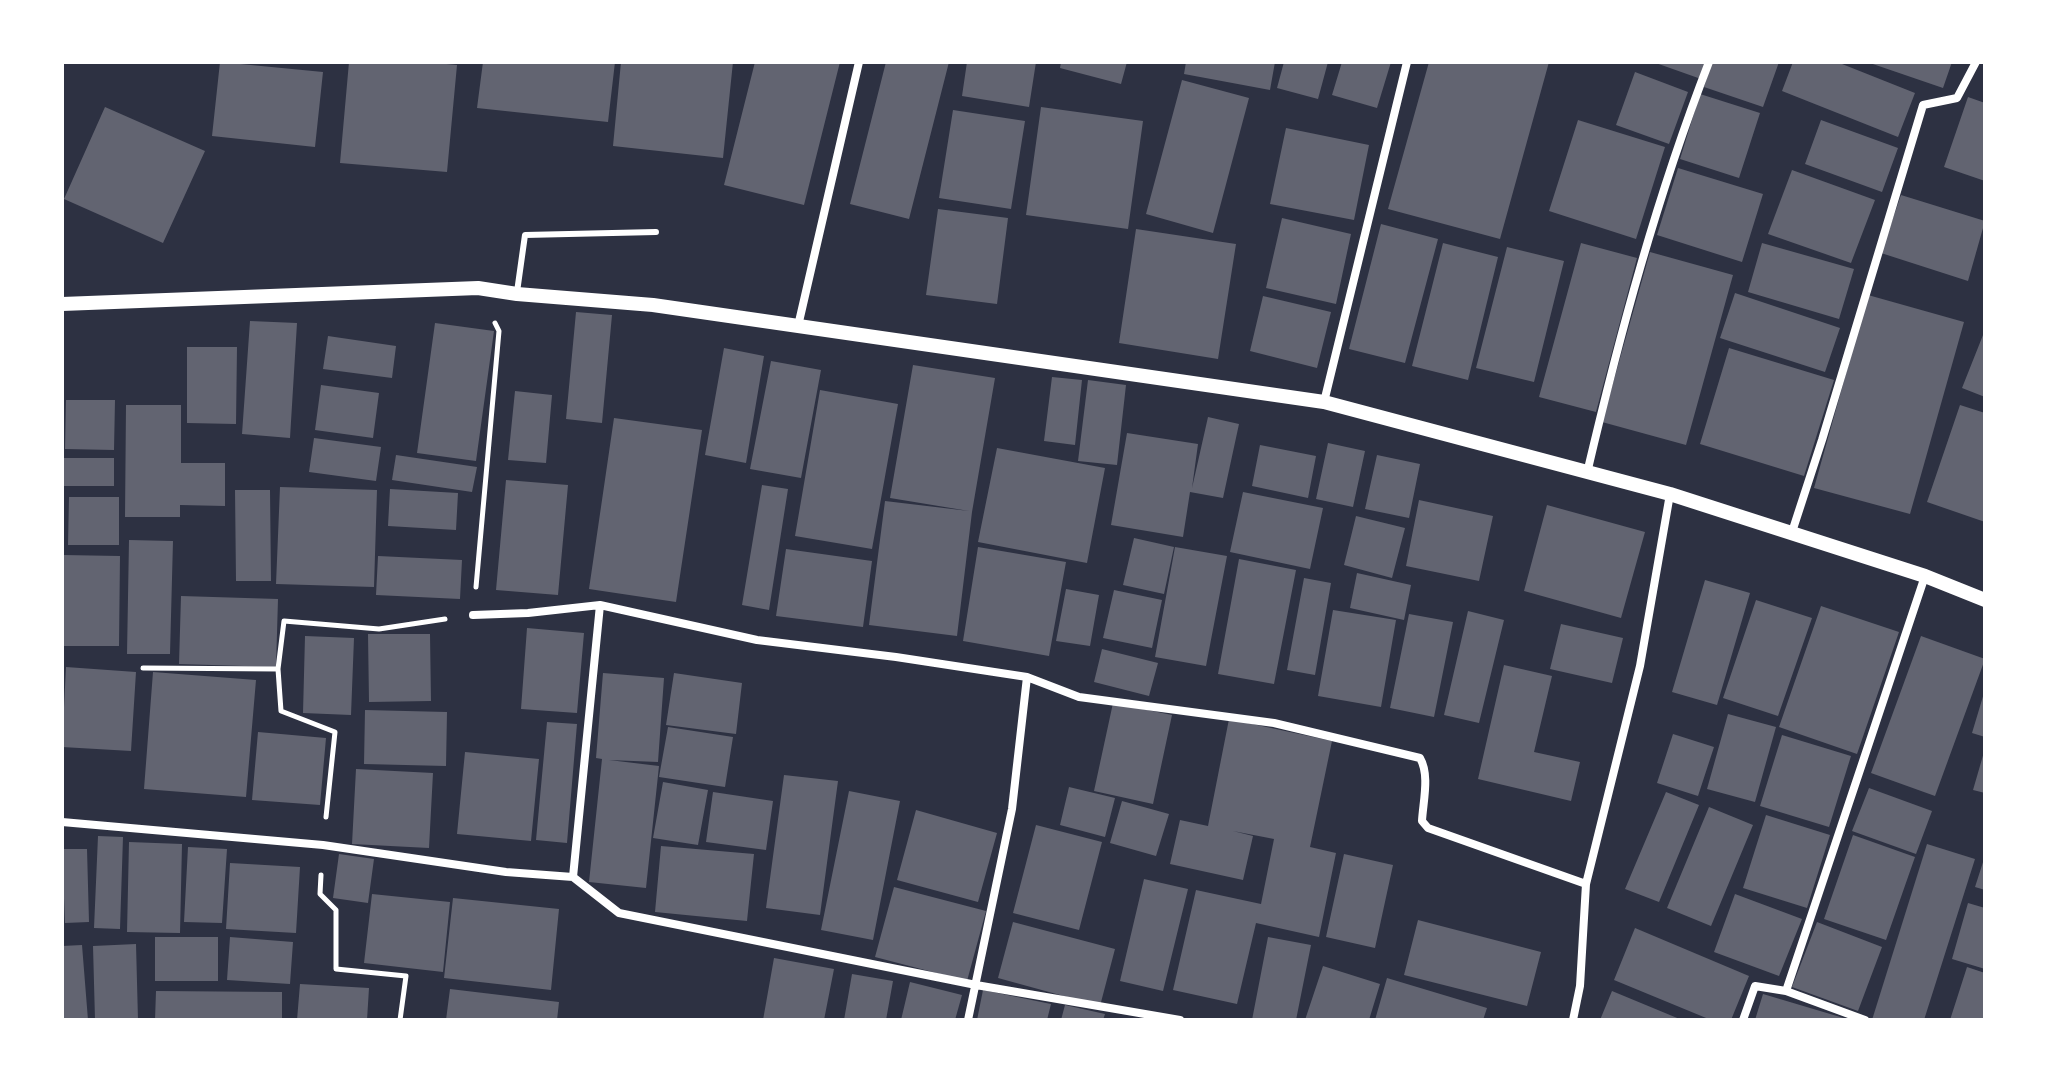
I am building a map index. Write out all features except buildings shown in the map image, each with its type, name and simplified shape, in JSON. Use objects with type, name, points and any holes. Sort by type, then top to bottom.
[{"type":"street","points":[[798,327],[859,62]]},
{"type":"street","points":[[1324,402],[1407,62]]},
{"type":"street","points":[[1587,473],[1647,239],[1696,90],[1709,62]]},
{"type":"street","points":[[1792,532],[1923,105],[1957,98],[1976,62]]},
{"type":"street","points":[[62,304],[478,288],[653,305],[1324,402],[1670,494],[1925,576],[1985,600]]},
{"type":"street","points":[[1573,1020],[1580,986],[1586,884],[1640,666],[1670,494]]},
{"type":"street","points":[[1786,991],[1925,576]]},
{"type":"street","points":[[473,615],[600,605],[757,640],[1027,677],[1079,697],[1274,723],[1420,758],[1424,763],[1422,821],[1428,828],[1586,884]]},
{"type":"street","points":[[573,877],[600,605]]},
{"type":"street","points":[[968,1020],[1012,809],[1027,677]]},
{"type":"street","points":[[62,822],[323,845],[506,872],[573,877],[619,913],[976,985],[1180,1020]]},
{"type":"street","points":[[1743,1020],[1755,986],[1786,991],[1865,1020]]},
{"type":"lane","points":[[517,294],[525,235],[656,232]]},
{"type":"path","points":[[400,1020],[406,976],[336,969],[336,910],[320,894],[335,732],[281,711],[278,669],[284,621],[379,629],[473,615],[487,493],[499,331],[478,288]]},
{"type":"path","points":[[143,668],[278,669]]}]
